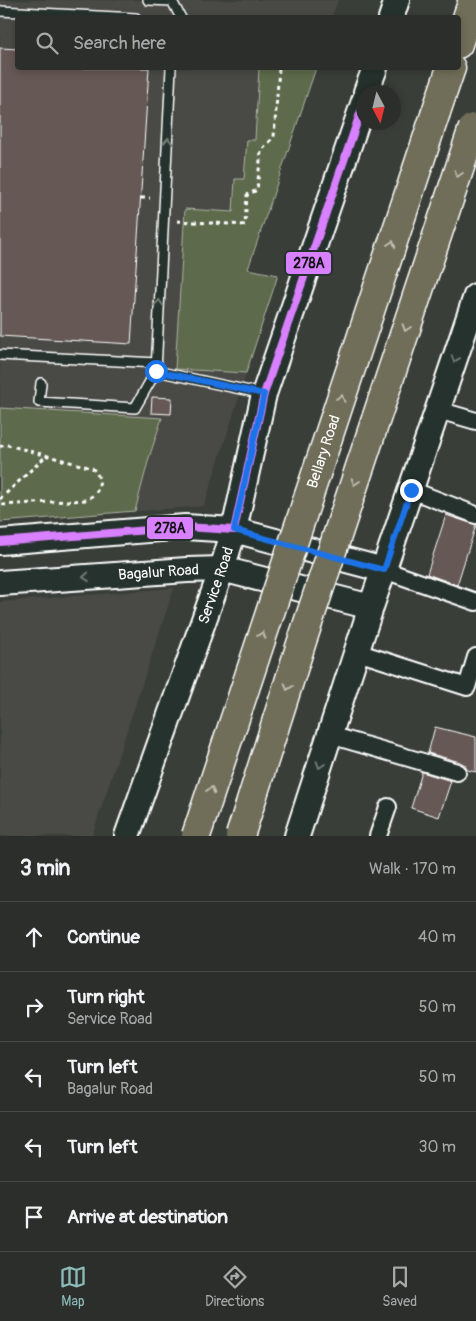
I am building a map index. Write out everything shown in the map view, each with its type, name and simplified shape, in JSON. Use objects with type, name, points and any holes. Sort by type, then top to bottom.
[{"type":"highway","points":[[461,35],[473,0]]},
{"type":"highway","name":"Bellary Road","points":[[196,836],[450,70]]},
{"type":"highway","points":[[240,836],[302,641],[475,124]]},
{"type":"main road","points":[[392,15],[398,0]]},
{"type":"main road","points":[[368,85],[373,70]]},
{"type":"main road","name":"Service Road","points":[[127,836],[222,569],[234,530],[264,394],[356,124]]},
{"type":"main road","points":[[298,836],[371,607],[438,410],[471,325],[476,296]]},
{"type":"main road","points":[[0,542],[185,528],[234,530],[384,570]]},
{"type":"main road","name":"Bagalur Road","points":[[0,583],[222,569],[371,607]]},
{"type":"street","points":[[438,410],[476,422]]},
{"type":"street","points":[[411,490],[476,515]]},
{"type":"street","points":[[384,570],[476,602]]},
{"type":"street","points":[[357,652],[467,687],[476,656]]},
{"type":"street","points":[[330,736],[457,772]]},
{"type":"street","points":[[378,836],[388,806]]},
{"type":"lane","points":[[148,0],[172,2],[179,15]]},
{"type":"lane","points":[[0,11],[78,15]]},
{"type":"lane","points":[[41,382],[39,402],[135,408],[156,367],[171,70]]},
{"type":"lane","points":[[0,355],[156,367],[264,394]]},
{"type":"path","points":[[164,220],[245,225],[247,195],[257,190],[261,151],[274,137],[279,70]]},
{"type":"path","points":[[0,447],[4,444],[92,468],[99,477],[100,483],[96,494],[85,500],[0,505]]},
{"type":"path","points":[[0,498],[46,455]]},
{"type":"shaded area","points":[[0,0],[338,0],[333,15],[15,15],[15,70],[315,70],[248,269],[278,275],[204,506],[0,522]]},
{"type":"shaded area","points":[[174,588],[92,836],[0,836],[0,602]]},
{"type":"green space","points":[[259,70],[315,70],[248,269],[278,275],[246,373],[175,369],[185,209],[233,212],[235,179],[244,179],[247,140],[255,140]]},
{"type":"green space","points":[[0,408],[162,418],[135,511],[0,522]]},
{"type":"building","points":[[0,48],[15,49],[15,70],[149,70],[131,344],[0,336]]},
{"type":"building","points":[[152,397],[172,398],[171,414],[151,413]]},
{"type":"building","points":[[446,515],[476,525],[457,585],[427,574]]},
{"type":"building","points":[[435,727],[476,737],[476,772],[467,770],[465,765],[460,762],[428,753]]},
{"type":"building","points":[[422,772],[451,781],[439,817],[411,808]]},
{"type":"transit line","name":"278A","points":[[0,542],[185,527],[234,530],[264,394],[356,125]]},
{"type":"route","points":[[156,371],[264,394],[234,530],[384,570],[411,490]]}]
